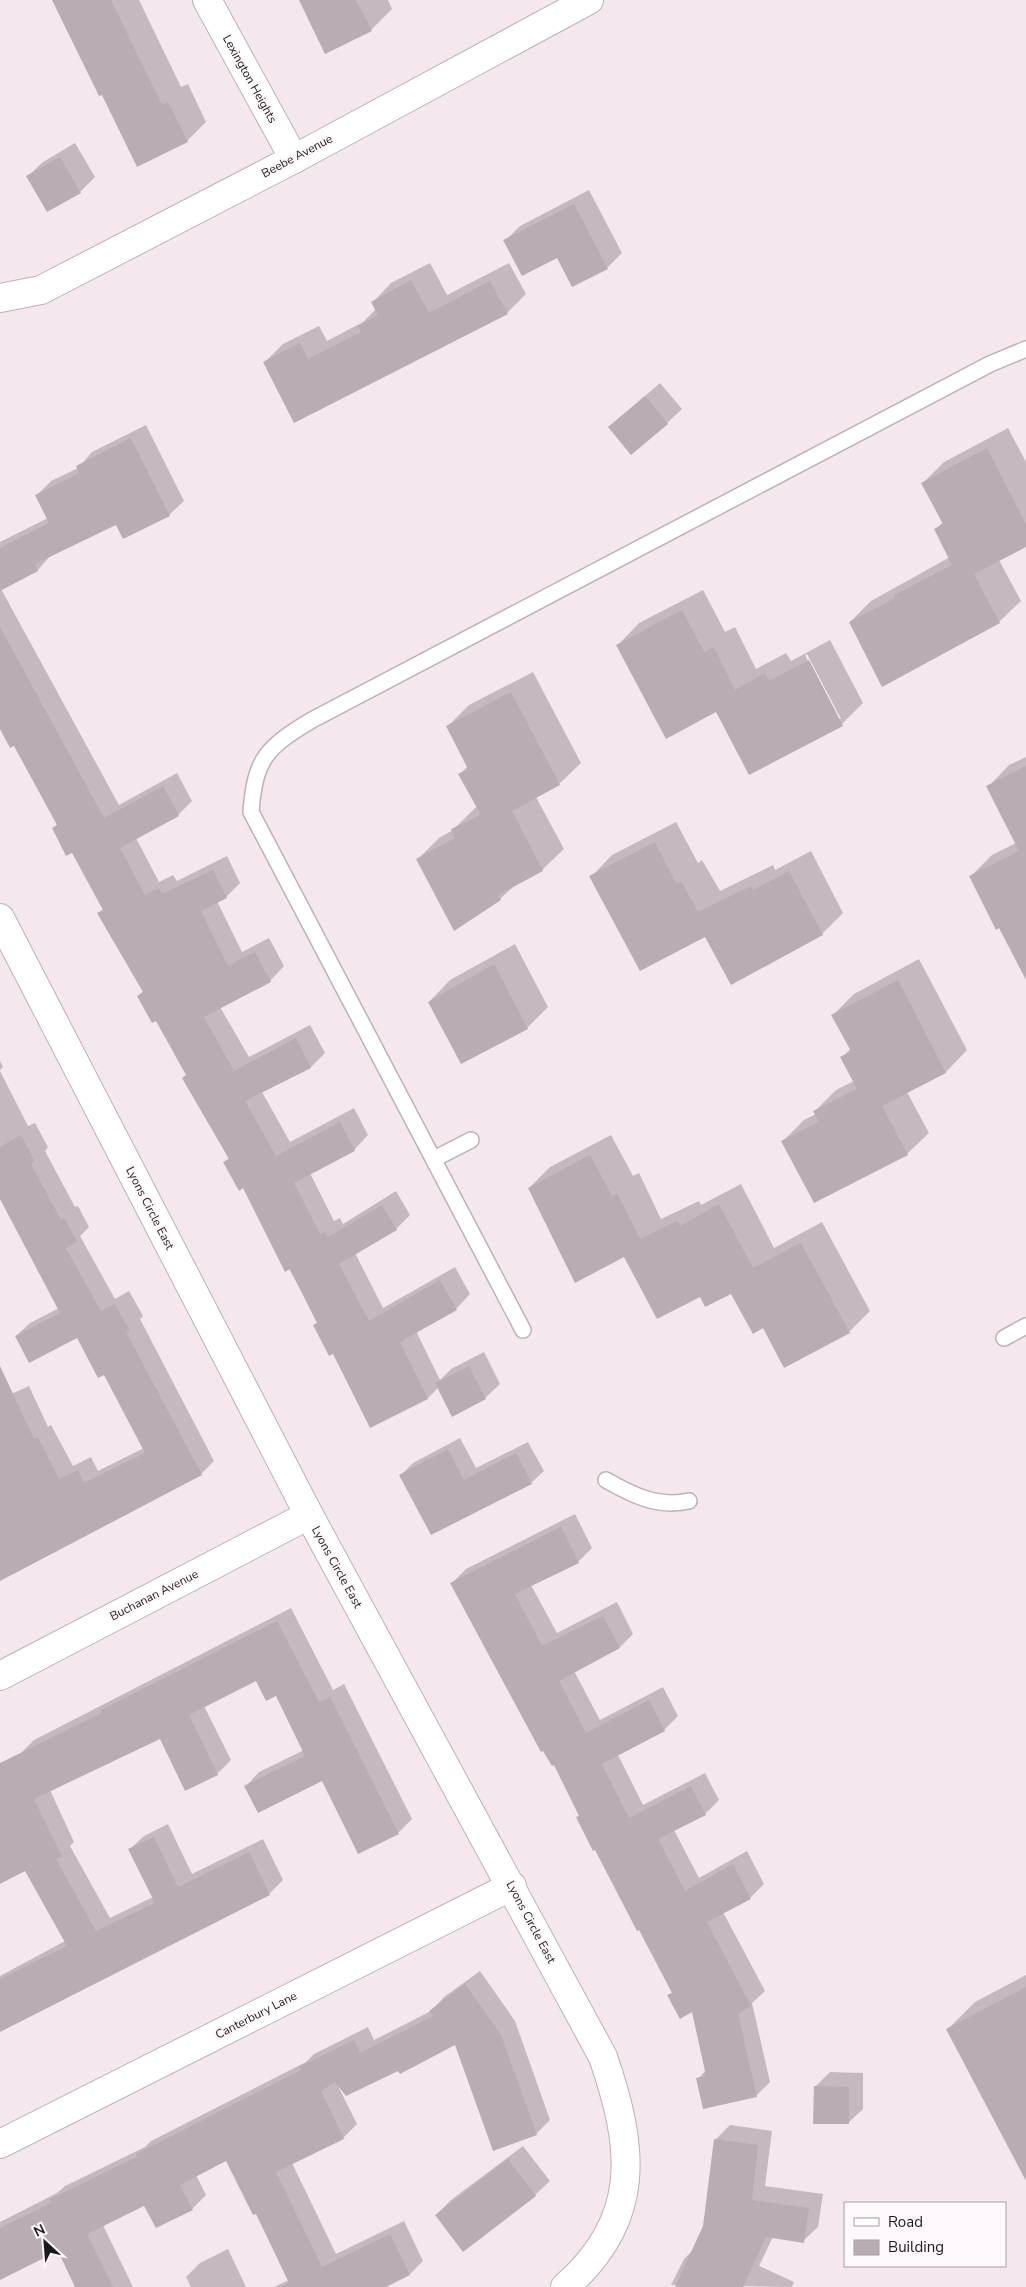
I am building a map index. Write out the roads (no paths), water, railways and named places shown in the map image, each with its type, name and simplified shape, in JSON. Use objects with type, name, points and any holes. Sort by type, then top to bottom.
[{"type":"street","name":"Lexington Heights","points":[[207,0],[294,159]]},
{"type":"street","name":"Beebe Avenue","points":[[0,298],[41,290],[294,159],[589,0]]},
{"type":"street","name":"Lyons Circle East","points":[[0,918],[309,1516],[604,2058],[619,2104],[625,2141],[625,2181],[614,2226],[594,2259],[565,2287]]},
{"type":"street","name":"Buchanan Avenue","points":[[0,1676],[309,1516]]},
{"type":"street","name":"Canterbury Lane","points":[[0,2144],[512,1886]]},
{"type":"lane","points":[[523,1330],[252,812],[253,783],[264,757],[284,737],[312,720],[990,364],[1026,349]]},
{"type":"lane","points":[[434,1160],[471,1140]]},
{"type":"lane","points":[[1004,1338],[1026,1326]]},
{"type":"lane","points":[[606,1480],[634,1496],[675,1504],[689,1501]]}]
